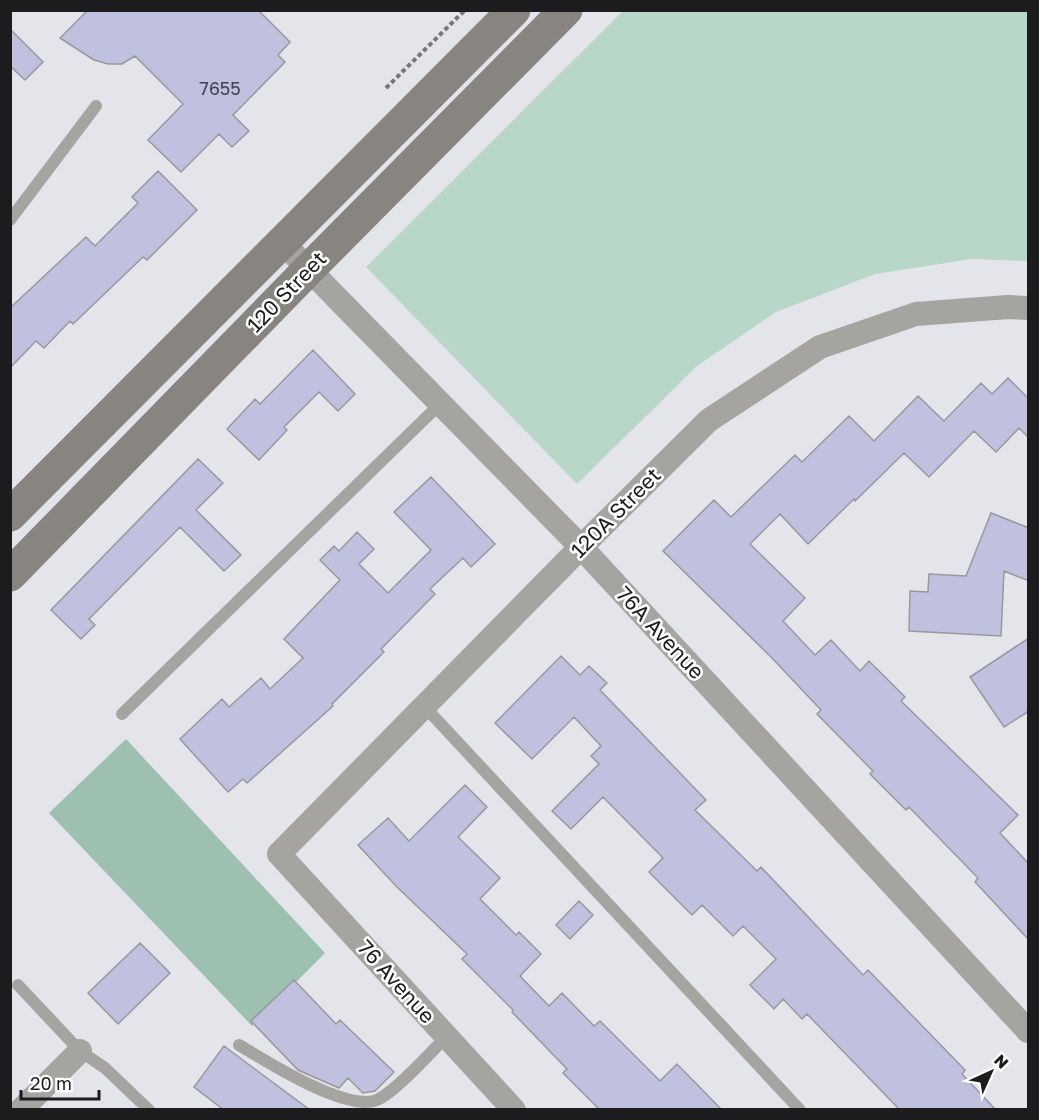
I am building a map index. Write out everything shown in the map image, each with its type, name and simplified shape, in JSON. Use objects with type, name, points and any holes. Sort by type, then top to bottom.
[{"type":"main road","name":"120 Street","points":[[10,515],[514,10]]},
{"type":"main road","name":"120 Street","points":[[10,574],[566,10]]},
{"type":"street","name":"76A Avenue","points":[[283,243],[581,547],[1029,1031]]},
{"type":"street","name":"120A Street","points":[[279,854],[709,420],[819,347],[916,314],[1008,307],[1029,308]]},
{"type":"street","name":"76 Avenue","points":[[279,854],[514,1110]]},
{"type":"street","points":[[21,1110],[80,1051]]},
{"type":"lane","points":[[10,220],[96,106]]},
{"type":"lane","points":[[122,714],[440,404]]},
{"type":"lane","points":[[425,707],[800,1110]]},
{"type":"lane","points":[[18,985],[80,1051],[105,1068],[149,1110]]},
{"type":"lane","points":[[239,1045],[326,1092],[352,1100],[374,1101],[396,1085],[446,1037]]},
{"type":"path","points":[[386,88],[465,10]]},
{"type":"green space","points":[[624,10],[1028,11],[1028,261],[972,259],[875,274],[776,312],[697,366],[577,484],[366,267]]},
{"type":"green space","points":[[126,739],[325,953],[252,1026],[49,813]]},
{"type":"building","points":[[88,10],[258,10],[290,42],[278,55],[285,62],[233,115],[249,131],[232,147],[219,134],[181,172],[148,140],[183,104],[135,56],[122,64],[108,64],[94,60],[60,38]]},
{"type":"building","points":[[10,29],[43,62],[25,80],[10,66]]},
{"type":"building","points":[[158,171],[197,210],[147,260],[143,257],[73,324],[70,321],[44,348],[36,341],[10,368],[10,308],[86,237],[95,246],[138,203],[132,197]]},
{"type":"building","points":[[313,350],[355,394],[338,411],[319,392],[284,427],[287,430],[259,460],[227,429],[255,399],[260,404]]},
{"type":"building","points":[[1008,378],[1029,399],[1029,438],[1019,428],[996,452],[974,431],[929,477],[904,453],[808,544],[780,514],[750,544],[805,598],[783,621],[815,655],[831,640],[860,671],[869,661],[905,697],[901,701],[1018,815],[1000,833],[1029,864],[1029,940],[975,882],[978,878],[909,807],[906,810],[870,774],[873,771],[817,714],[821,710],[772,658],[663,551],[714,500],[731,517],[795,455],[802,462],[849,416],[874,441],[918,396],[944,421],[981,383],[992,394]]},
{"type":"building","points":[[198,459],[223,483],[196,510],[241,555],[224,571],[180,527],[89,619],[95,625],[81,639],[51,610]]},
{"type":"building","points":[[431,477],[495,544],[471,567],[463,558],[430,589],[435,594],[381,649],[384,652],[332,704],[333,706],[247,783],[243,779],[228,792],[180,739],[222,699],[229,707],[261,678],[270,689],[303,658],[284,639],[340,580],[320,560],[334,546],[339,551],[357,532],[374,549],[359,564],[388,593],[431,550],[394,512]]},
{"type":"building","points":[[991,513],[1029,528],[1029,581],[1004,571],[1001,636],[909,631],[910,591],[928,592],[929,574],[966,576]]},
{"type":"building","points":[[1029,638],[1029,711],[1004,727],[970,677]]},
{"type":"building","points":[[561,656],[580,675],[589,666],[607,683],[600,690],[706,800],[695,810],[757,871],[761,867],[863,975],[868,970],[965,1070],[962,1074],[996,1110],[900,1110],[807,1014],[802,1019],[783,999],[774,1009],[750,985],[776,959],[743,926],[733,936],[702,905],[692,915],[649,872],[663,858],[603,797],[571,829],[552,811],[599,764],[591,756],[601,746],[574,717],[532,759],[495,723]]},
{"type":"building","points":[[465,785],[487,807],[458,837],[500,878],[480,899],[516,935],[519,932],[541,954],[520,976],[549,1006],[562,993],[594,1026],[600,1021],[660,1081],[677,1064],[722,1110],[600,1110],[563,1073],[567,1069],[462,959],[467,954],[396,886],[358,845],[388,818],[409,841]]},
{"type":"building","points":[[579,901],[593,915],[570,939],[556,925]]},
{"type":"building","points":[[140,943],[170,973],[118,1024],[88,993]]},
{"type":"building","points":[[294,980],[336,1024],[340,1020],[394,1072],[375,1091],[363,1093],[348,1078],[339,1088],[298,1070],[251,1021]]},
{"type":"building","points":[[224,1046],[310,1110],[224,1110],[194,1087]]}]
